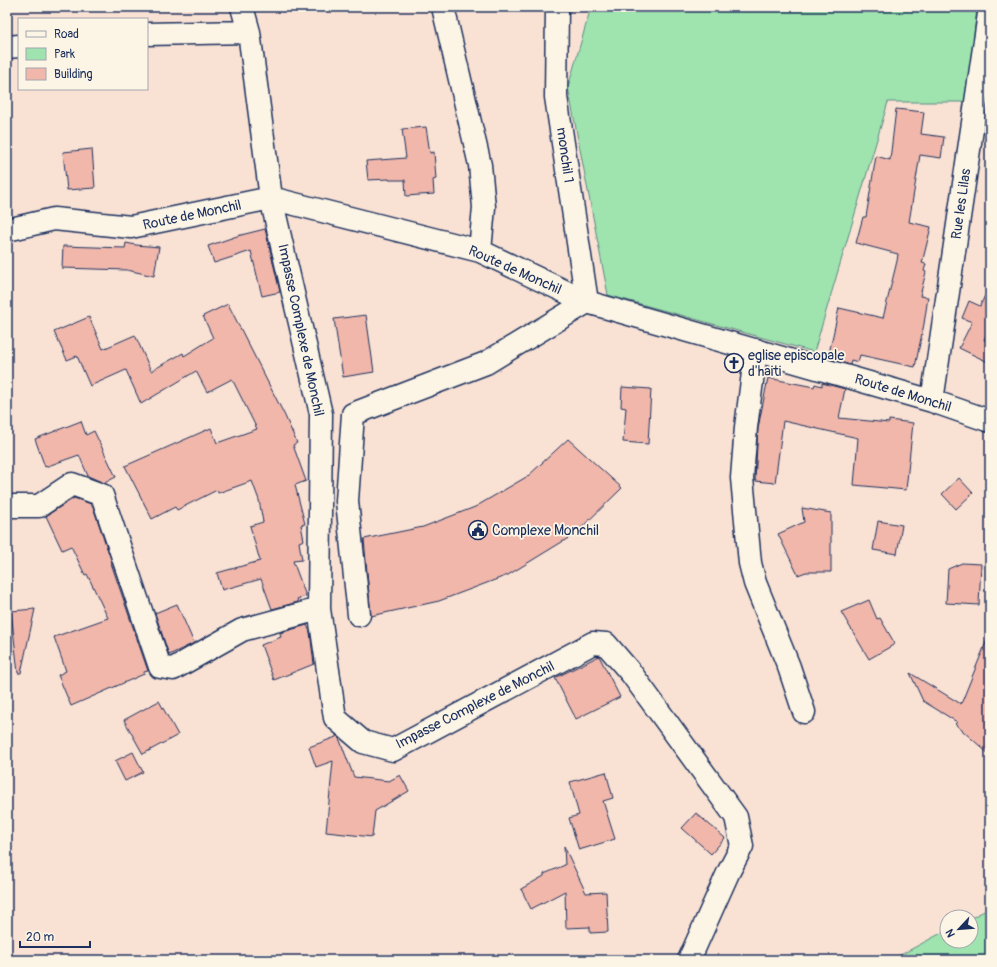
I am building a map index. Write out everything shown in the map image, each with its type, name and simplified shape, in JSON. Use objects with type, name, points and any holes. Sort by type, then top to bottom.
[{"type":"street","points":[[148,34],[249,32],[242,7]]},
{"type":"street","points":[[443,7],[480,165],[484,207],[480,251]]},
{"type":"street","name":"monchil 1","points":[[557,7],[556,97],[587,302]]},
{"type":"street","name":"Rue les Lilas","points":[[932,401],[990,7]]},
{"type":"street","name":"Impasse Complexe de Monchil","points":[[249,32],[271,198],[321,414],[319,609],[335,718],[363,742],[393,750],[593,643],[606,644],[631,673],[736,817],[742,846],[728,873],[689,960]]},
{"type":"street","points":[[7,47],[18,46]]},
{"type":"street","name":"Route de Monchil","points":[[7,230],[54,219],[131,227],[271,198],[480,251],[587,302],[932,401],[990,421]]},
{"type":"street","points":[[359,615],[347,501],[353,414],[486,363],[587,302]]},
{"type":"street","points":[[756,350],[746,427],[742,478],[750,563],[755,583],[789,667],[804,712]]},
{"type":"street","points":[[7,506],[38,506],[72,484],[102,495],[160,667],[173,669],[242,630],[319,609]]},
{"type":"green space","points":[[591,7],[977,7],[967,102],[888,102],[814,352],[608,295],[568,87]]},
{"type":"green space","points":[[990,908],[990,960],[891,960],[939,934],[939,949],[979,949],[979,914]]},
{"type":"building","points":[[896,109],[924,112],[921,134],[944,137],[941,158],[920,155],[909,222],[931,227],[922,263],[926,264],[924,271],[926,272],[920,296],[928,297],[924,324],[915,367],[860,355],[858,362],[851,360],[850,365],[828,358],[839,308],[883,318],[897,261],[898,254],[856,243],[863,217],[866,217],[876,156],[890,160]]},
{"type":"building","points":[[426,127],[430,153],[434,152],[436,179],[433,180],[434,194],[406,196],[405,180],[368,180],[366,161],[406,158],[402,129]]},
{"type":"building","points":[[92,149],[95,188],[67,190],[63,152]]},
{"type":"building","points":[[265,229],[280,292],[262,296],[251,251],[214,263],[208,246],[237,236]]},
{"type":"building","points":[[126,243],[159,247],[154,276],[127,270],[62,268],[63,246],[125,248]]},
{"type":"building","points":[[990,285],[990,331],[988,330],[984,340],[990,343],[990,363],[959,348],[972,322],[962,318],[969,301],[980,306]]},
{"type":"building","points":[[228,304],[285,416],[297,443],[293,445],[306,481],[295,485],[305,524],[301,525],[304,540],[299,542],[302,560],[293,561],[306,596],[297,599],[298,602],[272,609],[261,579],[222,590],[217,573],[260,561],[250,526],[263,522],[259,500],[252,481],[218,493],[217,490],[177,510],[175,507],[152,519],[125,466],[211,428],[217,443],[257,429],[232,379],[207,392],[196,371],[141,404],[126,370],[90,386],[77,356],[67,360],[54,332],[89,317],[103,349],[135,335],[151,371],[183,353],[184,356],[213,338],[203,316]]},
{"type":"building","points":[[366,315],[374,372],[343,377],[334,319]]},
{"type":"building","points":[[768,378],[814,387],[815,384],[822,386],[822,383],[845,389],[839,418],[889,423],[889,420],[913,423],[906,490],[854,485],[858,438],[783,421],[775,483],[755,481],[758,428]]},
{"type":"building","points":[[622,387],[651,389],[648,444],[623,442],[626,408],[621,407]]},
{"type":"building","points":[[81,421],[86,435],[94,431],[116,477],[104,483],[88,476],[79,455],[45,467],[35,439]]},
{"type":"building","points":[[568,439],[622,488],[575,534],[508,575],[439,601],[371,616],[364,539],[423,527],[475,507],[528,476]]},
{"type":"building","points":[[959,478],[973,493],[956,509],[942,494]]},
{"type":"building","points":[[74,498],[91,504],[94,510],[148,671],[71,706],[58,675],[66,671],[54,637],[108,618],[87,574],[85,575],[71,546],[62,550],[46,516]]},
{"type":"building","points":[[802,508],[831,513],[831,572],[806,572],[798,575],[778,534],[804,522]]},
{"type":"building","points":[[878,521],[902,525],[897,554],[873,550]]},
{"type":"building","points":[[962,563],[981,564],[979,605],[946,603],[948,569]]},
{"type":"building","points":[[869,600],[877,619],[880,618],[895,644],[869,659],[841,612]]},
{"type":"building","points":[[177,604],[194,643],[169,655],[155,613]]},
{"type":"building","points":[[35,609],[21,673],[18,673],[11,611]]},
{"type":"building","points":[[307,625],[310,632],[314,664],[274,680],[261,645],[281,637],[280,633]]},
{"type":"building","points":[[989,635],[990,755],[955,724],[957,722],[923,701],[910,673],[961,704]]},
{"type":"building","points":[[599,656],[620,697],[576,719],[555,678]]},
{"type":"building","points":[[159,701],[178,735],[143,754],[124,720]]},
{"type":"building","points":[[336,735],[339,738],[354,777],[389,781],[400,775],[409,791],[375,811],[372,837],[326,832],[333,761],[316,767],[309,747],[336,737]]},
{"type":"building","points":[[133,752],[143,772],[125,781],[115,761]]},
{"type":"building","points":[[606,772],[613,798],[603,801],[615,839],[579,850],[569,818],[579,815],[570,782]]},
{"type":"building","points":[[696,813],[725,838],[711,854],[682,828]]},
{"type":"building","points":[[564,846],[586,893],[606,892],[608,932],[590,933],[590,927],[566,928],[565,891],[531,909],[521,889],[544,876],[544,874],[565,865]]},
{"type":"place","name":"eglise episcopale d'haiti","points":[[734,363]]},
{"type":"place","name":"Complexe Monchil","points":[[478,530]]}]
